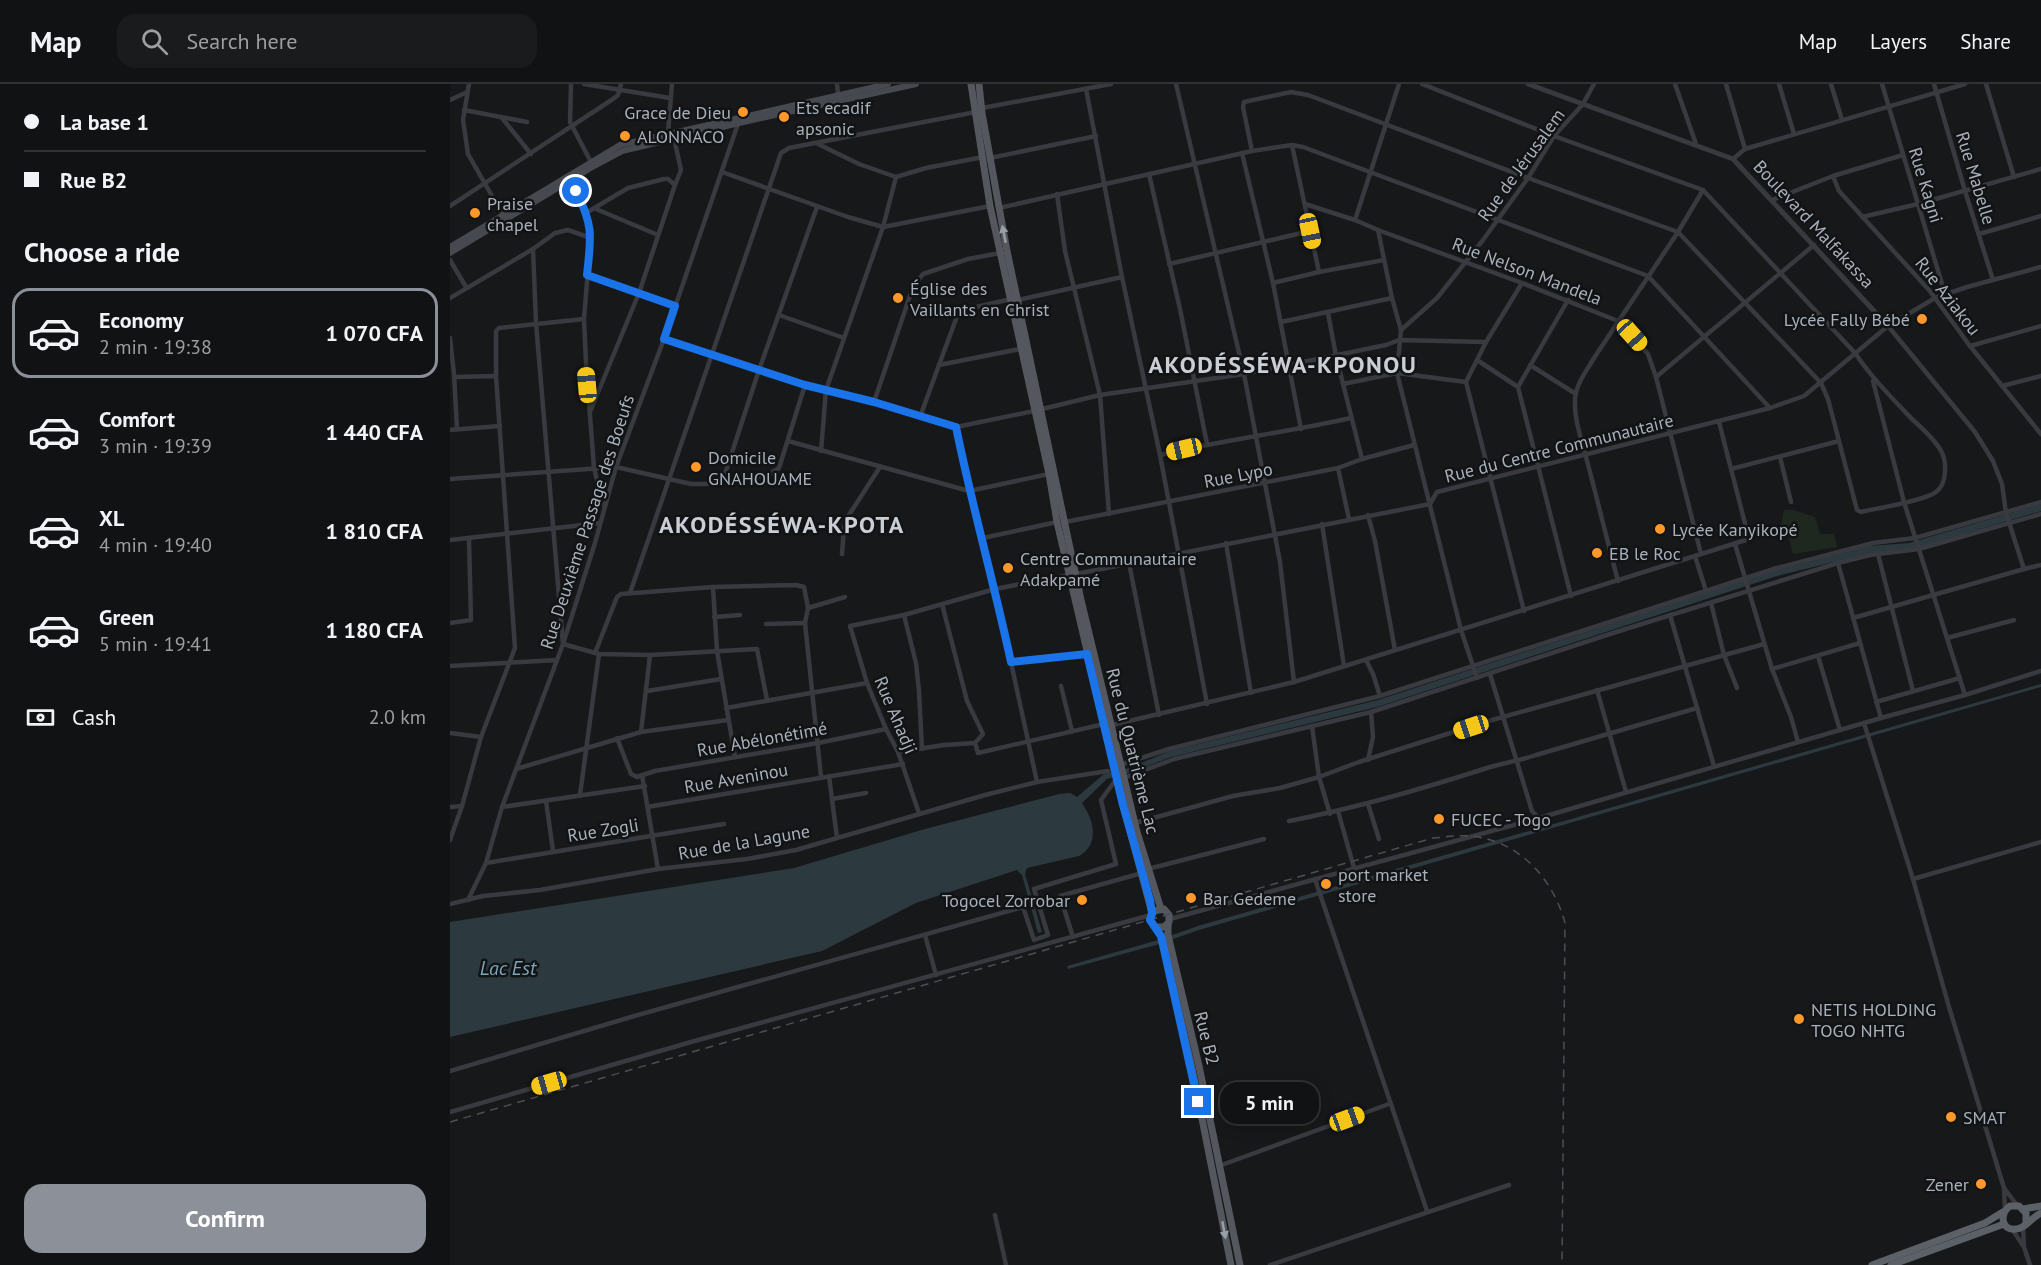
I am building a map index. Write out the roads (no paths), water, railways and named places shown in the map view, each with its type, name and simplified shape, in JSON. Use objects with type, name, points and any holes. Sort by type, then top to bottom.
[{"type":"highway","points":[[1872,1265],[1985,1223],[2010,1206],[2041,1206]]},
{"type":"highway","points":[[2020,1207],[2027,1216],[2024,1225]]},
{"type":"highway","points":[[2004,1210],[2002,1218],[2004,1224],[2012,1229],[2024,1225],[2041,1213]]},
{"type":"highway","points":[[1892,1265],[2004,1224]]},
{"type":"main road","points":[[450,247],[570,180],[592,163],[630,148],[838,94],[888,84]]},
{"type":"main road","points":[[450,253],[504,217],[628,142],[916,84]]},
{"type":"main road","points":[[971,84],[979,110],[999,208],[1020,349],[1038,410],[1056,522],[1072,574]]},
{"type":"main road","points":[[979,84],[979,110]]},
{"type":"main road","points":[[987,158],[990,206],[1065,522],[1072,574]]},
{"type":"main road","name":"Rue du Quatrième Lac","points":[[1072,574],[1120,778],[1145,871],[1161,909]]},
{"type":"main road","name":"Rue du Quatrième Lac","points":[[1078,600],[1087,654],[1120,765],[1120,778],[1135,823],[1152,914]]},
{"type":"main road","points":[[1161,909],[1168,912],[1169,922],[1161,928],[1151,922],[1152,914],[1161,909]]},
{"type":"main road","name":"Rue B2","points":[[1169,922],[1168,936],[1240,1265]]},
{"type":"main road","name":"Rue B2","points":[[1156,927],[1161,936],[1192,1068],[1231,1265]]},
{"type":"street","points":[[469,84],[463,120],[468,154],[504,217]]},
{"type":"street","points":[[571,84],[569,116],[572,127],[592,163]]},
{"type":"street","points":[[584,84],[621,87],[670,98]]},
{"type":"street","points":[[668,133],[672,84]]},
{"type":"street","points":[[837,84],[838,94]]},
{"type":"street","points":[[630,593],[781,153],[789,148],[1111,84]]},
{"type":"street","points":[[1176,84],[1244,374],[1281,572],[1294,682]]},
{"type":"street","points":[[1355,220],[1399,84]]},
{"type":"street","points":[[1252,151],[1244,102],[1291,92],[1300,93],[1678,232],[1821,383],[1828,399],[1857,510],[1861,512],[1904,502],[1939,490],[1945,474],[1941,450],[1872,378],[1855,353],[1703,190],[1554,136],[1422,84]]},
{"type":"street","name":"Boulevard Malfakassa","points":[[1527,84],[1733,159],[1888,326],[1975,432],[1993,460],[2002,484],[2006,513],[2024,569]]},
{"type":"street","name":"Rue de Jérusalem","points":[[1401,330],[1437,298],[1466,262],[1527,178],[1554,136],[1583,104],[1594,84]]},
{"type":"street","points":[[1675,84],[1696,144]]},
{"type":"street","points":[[1726,84],[1745,149]]},
{"type":"street","points":[[1779,84],[1794,134]]},
{"type":"street","points":[[1831,84],[1842,120]]},
{"type":"street","name":"Rue Kagni","points":[[1882,84],[1945,294]]},
{"type":"street","name":"Rue Mabelle","points":[[1934,84],[1978,234],[1994,280]]},
{"type":"street","points":[[1733,159],[1745,149],[1965,84]]},
{"type":"street","points":[[1986,84],[2014,177]]},
{"type":"street","points":[[450,206],[616,97],[621,87]]},
{"type":"street","points":[[1086,89],[1122,277],[1170,501],[1207,704]]},
{"type":"street","points":[[450,100],[467,92]]},
{"type":"street","points":[[464,110],[527,122]]},
{"type":"street","points":[[502,118],[531,154]]},
{"type":"street","name":"Rue Deuxième Passage des Boeufs","points":[[468,900],[486,863],[502,807],[563,644],[616,467],[664,339],[740,120]]},
{"type":"street","points":[[818,144],[859,164],[896,177],[944,164],[987,158],[1096,136]]},
{"type":"street","points":[[590,412],[639,293],[681,170],[674,138]]},
{"type":"street","points":[[1292,145],[1319,272]]},
{"type":"street","points":[[999,208],[1242,153],[1292,145],[1303,147],[1648,276],[1770,408]]},
{"type":"street","points":[[1242,153],[1273,283],[1301,429]]},
{"type":"street","points":[[1772,200],[1833,176],[1903,155]]},
{"type":"street","points":[[1862,217],[1918,204],[2041,169]]},
{"type":"street","points":[[722,172],[817,207],[882,227],[990,206]]},
{"type":"street","points":[[1149,174],[1207,444]]},
{"type":"street","name":"Rue Aziakou","points":[[1833,176],[1839,191],[1935,298],[1970,346],[2039,428],[2041,434]]},
{"type":"street","points":[[821,451],[826,390],[882,227],[896,177]]},
{"type":"street","points":[[586,213],[628,188],[655,180],[668,179],[675,185]]},
{"type":"street","points":[[570,180],[590,224],[591,238],[584,319],[594,468],[604,507]]},
{"type":"street","points":[[1618,581],[1586,455],[1578,433],[1576,394],[1582,378],[1703,190]]},
{"type":"street","points":[[1056,194],[1065,251],[1100,395],[1109,514]]},
{"type":"street","name":"Rue Nelson Mandela","points":[[1305,204],[1355,220],[1618,321],[1648,354],[1656,377],[1706,591]]},
{"type":"street","points":[[722,483],[817,207]]},
{"type":"street","points":[[596,209],[658,235]]},
{"type":"street","points":[[1978,234],[2041,216]]},
{"type":"street","points":[[450,298],[533,249],[555,233],[568,230],[591,238]]},
{"type":"street","points":[[1378,230],[1401,330],[1397,374],[1461,630],[1477,678]]},
{"type":"street","points":[[1169,264],[1310,231]]},
{"type":"street","points":[[1656,377],[1814,245]]},
{"type":"street","points":[[533,249],[536,323],[563,644],[597,654],[650,655],[757,649],[767,700]]},
{"type":"street","points":[[874,402],[913,287],[923,274],[968,259],[1000,253]]},
{"type":"street","points":[[450,260],[466,287]]},
{"type":"street","points":[[1273,283],[1384,260]]},
{"type":"street","name":"Rue du Centre Communautaire","points":[[850,626],[904,615],[995,589],[1430,504],[1437,492],[1770,408],[1804,396],[1888,326],[1935,298],[2041,268]]},
{"type":"street","points":[[587,275],[675,306]]},
{"type":"street","points":[[920,417],[959,311],[1122,277]]},
{"type":"street","points":[[1522,283],[1486,342],[1466,382],[1524,611]]},
{"type":"street","points":[[1281,322],[1392,298]]},
{"type":"street","points":[[1518,387],[1568,300]]},
{"type":"street","points":[[1328,313],[1336,356],[1362,459]]},
{"type":"street","points":[[779,315],[844,338]]},
{"type":"street","points":[[450,840],[482,737],[515,645],[496,376],[497,328],[584,319]]},
{"type":"street","points":[[1970,346],[2041,326]]},
{"type":"street","points":[[450,338],[457,429]]},
{"type":"street","points":[[664,339],[805,385],[874,402],[956,427],[1100,395],[1244,374],[1336,356],[1399,340],[1486,342]]},
{"type":"street","points":[[939,365],[1020,349]]},
{"type":"street","points":[[1477,360],[1518,387],[1571,596]]},
{"type":"street","points":[[1530,365],[1576,394]]},
{"type":"street","points":[[1343,384],[1397,374],[1466,382]]},
{"type":"street","points":[[453,375],[496,376]]},
{"type":"street","points":[[2002,386],[2041,376]]},
{"type":"street","points":[[1872,378],[1904,502],[1965,695]]},
{"type":"street","points":[[450,479],[616,467],[691,484],[722,483],[768,475],[779,468],[805,385]]},
{"type":"street","points":[[1160,455],[1207,444],[1301,429],[1352,418]]},
{"type":"street","points":[[975,743],[978,753],[1072,731],[1159,715],[1294,682],[1749,539],[1719,422]]},
{"type":"street","points":[[450,430],[500,426]]},
{"type":"street","points":[[956,427],[969,491],[995,589],[1037,782]]},
{"type":"street","points":[[788,441],[969,491],[1049,474]]},
{"type":"street","points":[[1731,470],[1839,441]]},
{"type":"street","name":"Rue Lypo","points":[[1065,522],[1338,468],[1414,445]]},
{"type":"street","points":[[1780,457],[1791,502]]},
{"type":"street","points":[[842,554],[844,528],[848,518],[880,467]]},
{"type":"street","points":[[1338,468],[1349,519]]},
{"type":"street","points":[[1120,765],[1169,749],[1380,696],[1777,568],[1872,543],[1915,538],[2041,502]]},
{"type":"street","points":[[450,1071],[632,1017],[1023,907],[1034,940],[1048,935],[1034,889],[1116,864],[1101,800],[1120,778],[1174,759],[1371,712],[1838,563],[1878,554],[1919,549],[2041,514]]},
{"type":"street","points":[[1368,515],[1395,650]]},
{"type":"street","points":[[983,538],[1056,522]]},
{"type":"street","points":[[450,540],[600,523]]},
{"type":"street","points":[[1322,524],[1344,666]]},
{"type":"street","points":[[450,623],[471,620],[469,539]]},
{"type":"street","points":[[1226,543],[1251,693]]},
{"type":"street","points":[[1735,544],[1764,644],[1798,742]]},
{"type":"street","points":[[1878,554],[1913,691]]},
{"type":"street","points":[[1129,563],[1159,715]]},
{"type":"street","points":[[1838,563],[1881,718]]},
{"type":"street","points":[[1853,618],[2041,565]]},
{"type":"street","points":[[580,795],[597,654],[617,597],[630,593],[712,587],[796,585],[804,587],[808,608],[805,623],[821,777]]},
{"type":"street","points":[[712,587],[717,651],[735,757]]},
{"type":"street","points":[[808,608],[845,597]]},
{"type":"street","points":[[1711,603],[1724,655],[1737,688]]},
{"type":"street","points":[[898,752],[975,743],[983,734],[967,701],[942,604]]},
{"type":"street","points":[[714,617],[740,615]]},
{"type":"street","points":[[904,615],[916,663],[922,748]]},
{"type":"street","points":[[1670,615],[1714,766]]},
{"type":"street","points":[[1947,638],[2014,620]]},
{"type":"street","points":[[766,624],[805,623]]},
{"type":"street","name":"Rue Ahadji","points":[[850,626],[867,683],[903,764],[919,813]]},
{"type":"street","points":[[1772,669],[1860,643]]},
{"type":"street","points":[[1135,823],[1233,796],[1280,788],[1319,777],[1352,764],[1503,717],[1764,644]]},
{"type":"street","points":[[1011,662],[1087,654]]},
{"type":"street","points":[[641,732],[650,655]]},
{"type":"street","points":[[1818,656],[1840,730]]},
{"type":"street","points":[[450,666],[557,660]]},
{"type":"street","points":[[1366,660],[1380,696]]},
{"type":"street","points":[[1169,922],[1354,868],[1539,818],[2041,671]]},
{"type":"street","points":[[1490,674],[1532,811],[1539,818]]},
{"type":"street","points":[[1876,702],[1960,678]]},
{"type":"street","points":[[647,691],[721,680]]},
{"type":"street","points":[[726,708],[867,683]]},
{"type":"street","points":[[1061,687],[1072,731]]},
{"type":"street","points":[[1597,690],[1626,792]]},
{"type":"street","points":[[1289,821],[1368,804],[1697,708]]},
{"type":"street","points":[[1368,760],[1373,737],[1371,712]]},
{"type":"street","points":[[516,769],[641,732],[728,720]]},
{"type":"street","points":[[1864,723],[1913,879],[2004,1188],[2004,1210]]},
{"type":"street","points":[[1312,726],[1319,777],[1330,814]]},
{"type":"street","name":"Rue Abélonétimé","points":[[642,775],[886,729]]},
{"type":"street","points":[[450,733],[482,737]]},
{"type":"street","points":[[617,738],[630,774],[642,775],[657,869]]},
{"type":"street","name":"Rue Aveninou","points":[[647,807],[903,764]]},
{"type":"street","name":"Rue de la Lagune","points":[[450,904],[483,896],[540,890],[657,869],[747,859],[796,850],[919,813],[1037,782],[1107,771]]},
{"type":"street","points":[[829,776],[837,838]]},
{"type":"street","points":[[502,807],[645,786]]},
{"type":"street","points":[[832,799],[866,793]]},
{"type":"street","points":[[546,801],[553,851]]},
{"type":"street","points":[[1368,804],[1379,839]]},
{"type":"street","points":[[450,807],[462,806]]},
{"type":"street","points":[[1338,811],[1354,868]]},
{"type":"street","name":"Rue Zogli","points":[[486,863],[724,824]]},
{"type":"street","points":[[1073,937],[1060,896],[1264,839]]},
{"type":"street","points":[[1913,879],[2041,842]]},
{"type":"street","points":[[1315,879],[1389,1104],[1407,1149],[1427,1211]]},
{"type":"street","points":[[450,1112],[691,1042],[1152,914]]},
{"type":"street","points":[[925,936],[936,975]]},
{"type":"street","points":[[1219,1166],[1389,1104]]},
{"type":"street","points":[[1270,1265],[1509,1185]]},
{"type":"street","points":[[2004,1188],[2020,1207]]},
{"type":"street","points":[[995,1215],[1006,1265]]},
{"type":"street","points":[[2024,1225],[2024,1247]]},
{"type":"street","points":[[2012,1229],[2024,1247],[2030,1265]]},
{"type":"water","name":"Lac Est","points":[[2041,504],[2041,511],[1915,549],[1870,553],[1777,576],[1377,707],[1171,757],[1130,773],[1107,779],[1082,803],[1090,817],[1093,831],[1086,851],[1079,856],[1027,868],[1025,874],[1042,932],[1038,933],[1022,875],[1017,870],[916,903],[822,951],[450,1037],[450,922],[794,868],[925,829],[1059,794],[1070,793],[1077,797],[1104,774],[1129,768],[1170,751],[1378,700],[1772,571],[1869,546],[1909,543]]},
{"type":"water","points":[[2041,684],[2041,687],[1199,930],[1156,945],[1068,969],[1067,966],[1198,926]]},
{"type":"railway","points":[[450,1122],[1433,838],[1471,836],[1489,839],[1505,846],[1532,865],[1552,892],[1565,923],[1562,1265]]},
{"type":"place","name":"Grace de Dieu","points":[[743,112]]},
{"type":"place","name":"Ets ecadif apsonic","points":[[784,117]]},
{"type":"place","name":"ALONNACO","points":[[625,136]]},
{"type":"place","name":"Praise chapel","points":[[475,213]]},
{"type":"place","name":"Église des Vaillants en Christ","points":[[898,298]]},
{"type":"place","name":"Lycée Fally Bébé","points":[[1922,319]]},
{"type":"place","name":"Domicile GNAHOUAME","points":[[696,467]]},
{"type":"place","name":"Lycée Kanyikopé","points":[[1660,529]]},
{"type":"place","name":"EB le Roc","points":[[1597,553]]},
{"type":"place","name":"Centre Communautaire Adakpamé","points":[[1008,568]]},
{"type":"place","name":"FUCEC - Togo","points":[[1439,819]]},
{"type":"place","name":"port market store","points":[[1326,884]]},
{"type":"place","name":"Bar Gedeme","points":[[1191,898]]},
{"type":"place","name":"Togocel Zorrobar","points":[[1082,900]]},
{"type":"place","name":"NETIS HOLDING TOGO NHTG","points":[[1799,1019]]},
{"type":"place","name":"SMAT","points":[[1951,1117]]},
{"type":"place","name":"Zener","points":[[1981,1184]]},
{"type":"district","name":"AKODÉSSÉWA-KPONOU","points":[[1283,364]]},
{"type":"district","name":"AKODÉSSÉWA-KPOTA","points":[[782,524]]}]
